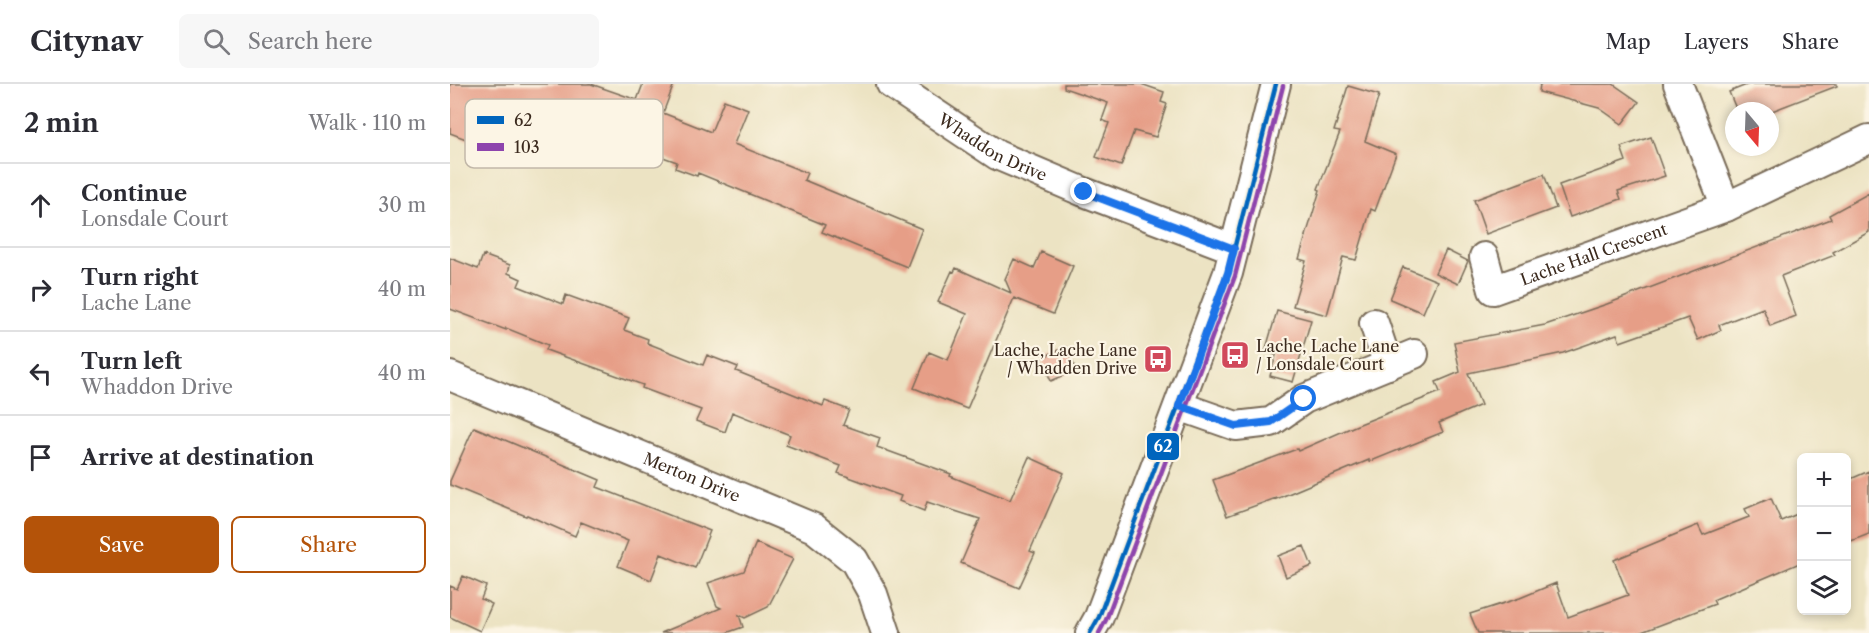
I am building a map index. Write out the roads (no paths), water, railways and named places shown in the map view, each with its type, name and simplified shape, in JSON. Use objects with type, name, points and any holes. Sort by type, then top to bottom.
[{"type":"street","name":"Whaddon Drive","points":[[891,84],[997,155],[1084,192],[1234,249]]},
{"type":"street","points":[[1090,633],[1099,617],[1228,273],[1276,84]]},
{"type":"street","points":[[1678,84],[1726,207]]},
{"type":"street","name":"Lache Hall Crescent","points":[[1484,257],[1493,290],[1726,207],[1869,139]]},
{"type":"street","points":[[1374,323],[1388,364]]},
{"type":"street","points":[[1179,406],[1236,426],[1271,422],[1304,399],[1414,354]]},
{"type":"street","name":"Merton Drive","points":[[450,376],[814,528],[854,560],[873,594],[886,633]]},
{"type":"place","name":"Lache, Lache Lane / Lonsdale Court","points":[[1235,355]]},
{"type":"place","name":"Lache, Lache Lane / Whadden Drive","points":[[1158,359]]}]
